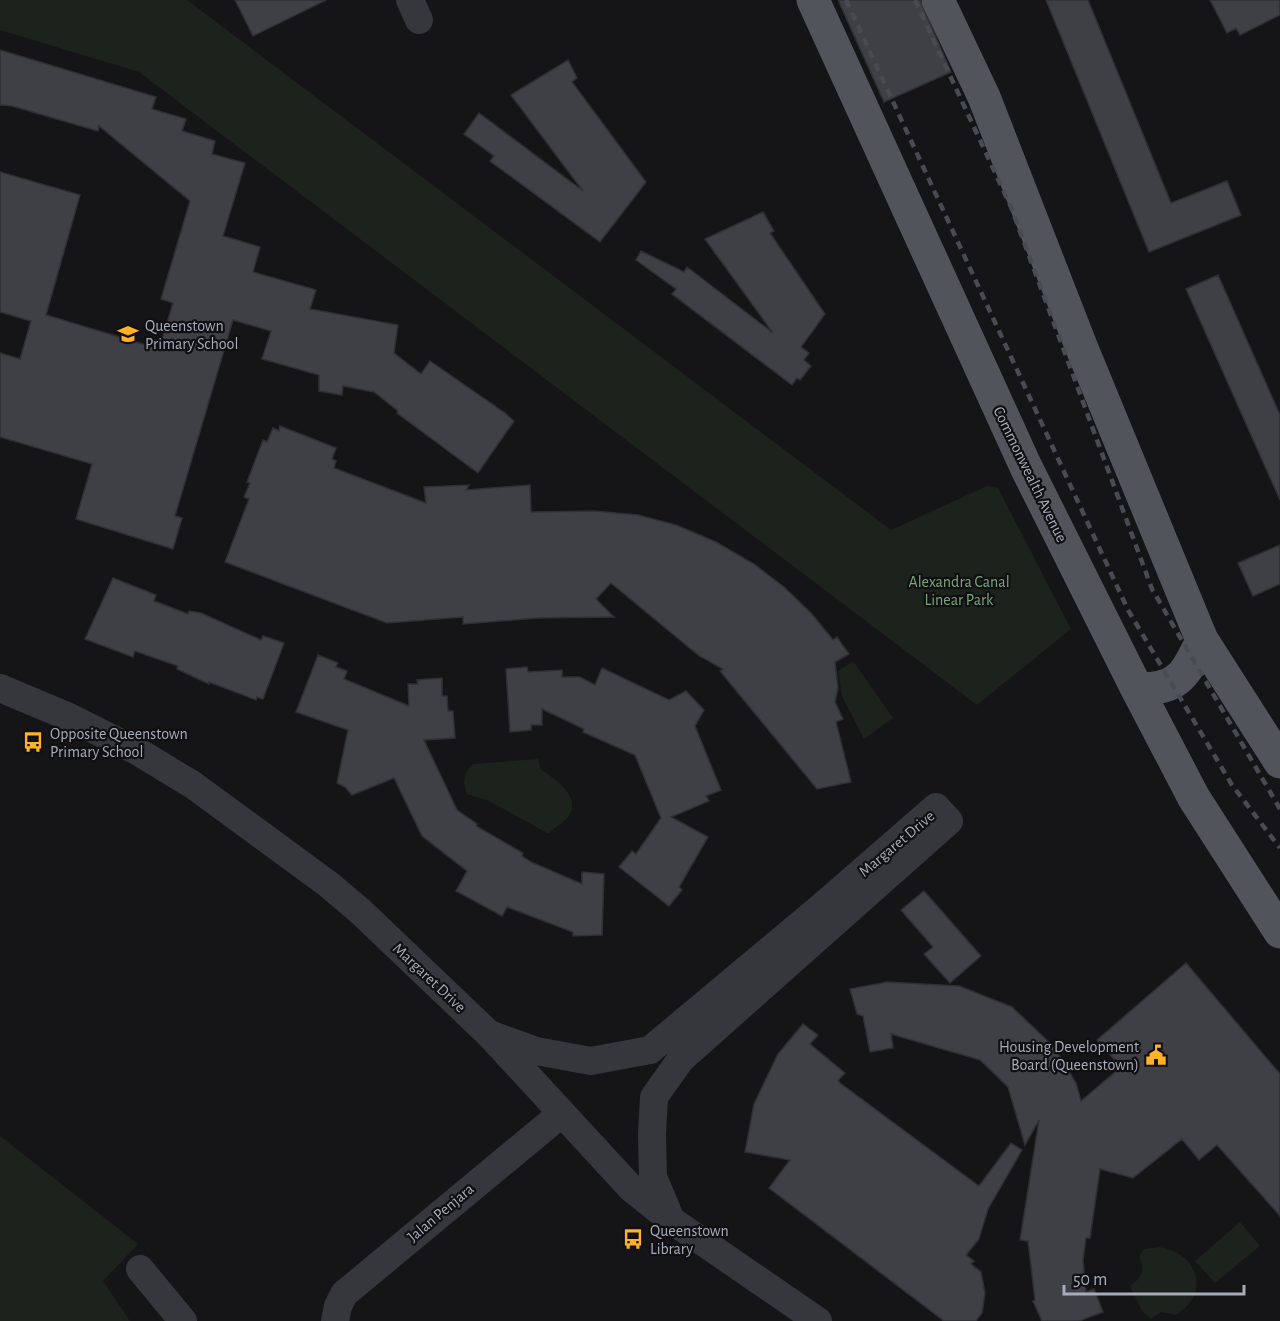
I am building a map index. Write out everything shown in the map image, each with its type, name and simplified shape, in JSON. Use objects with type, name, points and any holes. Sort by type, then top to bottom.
[{"type":"main road","name":"Commonwealth Avenue","points":[[813,0],[1026,467],[1137,689],[1194,798],[1280,932]]},
{"type":"main road","points":[[938,0],[984,97],[1081,346],[1202,640],[1280,762]]},
{"type":"main road","points":[[1137,689],[1156,690],[1179,680],[1202,640]]},
{"type":"street","name":"Margaret Drive","points":[[0,688],[69,717],[137,751],[193,785],[360,911],[489,1034],[631,1188],[671,1220],[819,1321]]},
{"type":"street","name":"Margaret Drive","points":[[489,1034],[536,1052],[591,1061],[650,1050],[936,807],[949,821],[681,1059],[654,1097],[653,1177],[671,1220]]},
{"type":"street","name":"Jalan Penjara","points":[[335,1321],[338,1306],[344,1294],[561,1114]]},
{"type":"street","points":[[140,1269],[183,1321]]},
{"type":"green space","name":"Alexandra Canal Linear Park","points":[[0,0],[187,0],[891,530],[987,486],[998,488],[1071,629],[977,705],[139,72],[0,30]]},
{"type":"green space","points":[[853,661],[893,718],[864,739],[842,696],[838,671]]},
{"type":"green space","points":[[538,759],[540,769],[566,789],[572,803],[567,818],[549,834],[487,800],[467,794],[465,778],[473,764]]},
{"type":"green space","points":[[0,1136],[138,1244],[103,1281],[130,1321],[0,1321]]},
{"type":"green space","points":[[1240,1222],[1260,1246],[1215,1283],[1195,1261]]},
{"type":"green space","points":[[1159,1247],[1183,1256],[1191,1265],[1196,1285],[1194,1295],[1187,1306],[1176,1315],[1161,1312],[1151,1319],[1142,1311],[1130,1286],[1142,1272],[1139,1256],[1144,1249]]},
{"type":"building","points":[[235,0],[326,0],[253,36]]},
{"type":"building","points":[[838,0],[920,0],[951,72],[884,102]]},
{"type":"building","points":[[1046,0],[1088,0],[1171,203],[1227,181],[1241,215],[1149,252]]},
{"type":"building","points":[[1210,0],[1280,0],[1280,15],[1240,35],[1236,28],[1227,33]]},
{"type":"building","points":[[0,50],[156,97],[152,109],[186,119],[182,131],[215,141],[212,154],[245,163],[223,236],[260,247],[253,272],[316,290],[310,309],[398,325],[394,353],[421,374],[430,361],[514,421],[478,473],[397,413],[398,411],[374,392],[343,386],[342,395],[319,391],[319,375],[262,359],[271,331],[233,320],[175,516],[182,518],[173,549],[76,519],[92,464],[0,437],[0,353],[20,359],[31,321],[0,312],[0,172],[80,195],[46,315],[159,349],[173,303],[161,299],[190,201],[99,126],[98,131],[12,106],[0,105]]},
{"type":"building","points":[[568,60],[577,78],[572,82],[646,182],[600,242],[490,161],[494,156],[464,134],[479,113],[583,191],[511,95]]},
{"type":"building","points":[[763,212],[774,231],[770,233],[825,314],[801,347],[809,353],[804,360],[811,366],[800,380],[797,378],[792,385],[672,294],[676,289],[636,260],[641,251],[684,272],[687,267],[773,333],[705,239]]},
{"type":"building","points":[[1218,275],[1280,415],[1280,500],[1186,289]]},
{"type":"building","points":[[280,426],[336,448],[332,459],[336,461],[334,468],[426,503],[424,487],[469,485],[466,490],[530,485],[531,512],[594,511],[638,515],[676,525],[716,542],[754,564],[784,587],[812,614],[833,640],[837,637],[849,654],[835,662],[838,688],[835,702],[843,719],[836,722],[851,782],[817,789],[720,671],[723,669],[698,655],[611,583],[596,599],[614,617],[538,618],[463,624],[463,617],[387,623],[225,562],[249,499],[244,497],[250,483],[247,482],[263,440],[267,442],[273,428],[279,431]]},
{"type":"building","points":[[1280,545],[1280,584],[1253,596],[1238,563]]},
{"type":"building","points":[[113,578],[156,595],[154,601],[188,614],[189,611],[201,613],[261,640],[263,636],[284,643],[263,699],[257,697],[256,700],[209,682],[209,684],[177,669],[178,666],[135,651],[133,657],[85,639]]},
{"type":"building","points":[[318,655],[338,663],[336,667],[347,671],[344,679],[409,706],[408,684],[418,684],[417,680],[442,678],[442,696],[447,696],[448,711],[453,711],[455,738],[424,740],[457,810],[477,824],[476,826],[523,853],[522,856],[531,862],[582,884],[582,872],[604,874],[602,935],[573,936],[573,932],[507,907],[502,916],[456,891],[467,871],[422,836],[394,778],[352,795],[345,787],[337,783],[348,730],[296,712]]},
{"type":"building","points":[[527,667],[528,672],[562,670],[562,677],[580,677],[595,685],[602,668],[669,700],[686,691],[704,710],[695,726],[721,790],[706,796],[709,801],[671,817],[708,837],[679,887],[682,890],[669,906],[619,867],[632,851],[636,854],[661,818],[635,755],[583,732],[584,729],[542,709],[542,725],[531,725],[531,730],[510,732],[506,669]]},
{"type":"building","points":[[924,891],[981,956],[950,983],[924,954],[933,947],[901,910]]},
{"type":"building","points":[[1186,963],[1280,1074],[1280,1216],[1217,1145],[1199,1160],[1182,1139],[1133,1178],[1100,1169],[1090,1238],[1086,1238],[1083,1260],[1086,1292],[1094,1289],[1103,1312],[1079,1321],[1042,1321],[1033,1301],[1035,1300],[1028,1241],[1020,1240],[1039,1120],[1025,1145],[1008,1087],[980,1060],[891,1034],[893,1048],[870,1052],[863,1016],[857,1014],[850,989],[887,982],[959,986],[1012,1007],[1054,1047],[1076,1083],[1081,1101],[1121,1067],[1097,1040]]},
{"type":"building","points":[[803,1024],[818,1035],[810,1044],[845,1073],[838,1080],[840,1083],[979,1186],[1011,1143],[1022,1150],[988,1209],[979,1239],[966,1255],[974,1261],[971,1264],[981,1272],[985,1293],[982,1313],[976,1321],[944,1321],[769,1188],[790,1160],[745,1152],[754,1104],[778,1054]]},
{"type":"railway","points":[[846,0],[1128,610],[1232,785],[1280,848]]},
{"type":"railway","points":[[915,0],[1011,207],[1152,589],[1280,809]]},
{"type":"place","name":"Queenstown Primary School","points":[[128,334]]},
{"type":"place","name":"Opposite Queenstown Primary School","points":[[33,742]]},
{"type":"place","name":"Housing Development Board (Queenstown)","points":[[1156,1055]]},
{"type":"place","name":"Queenstown Library","points":[[633,1239]]}]
